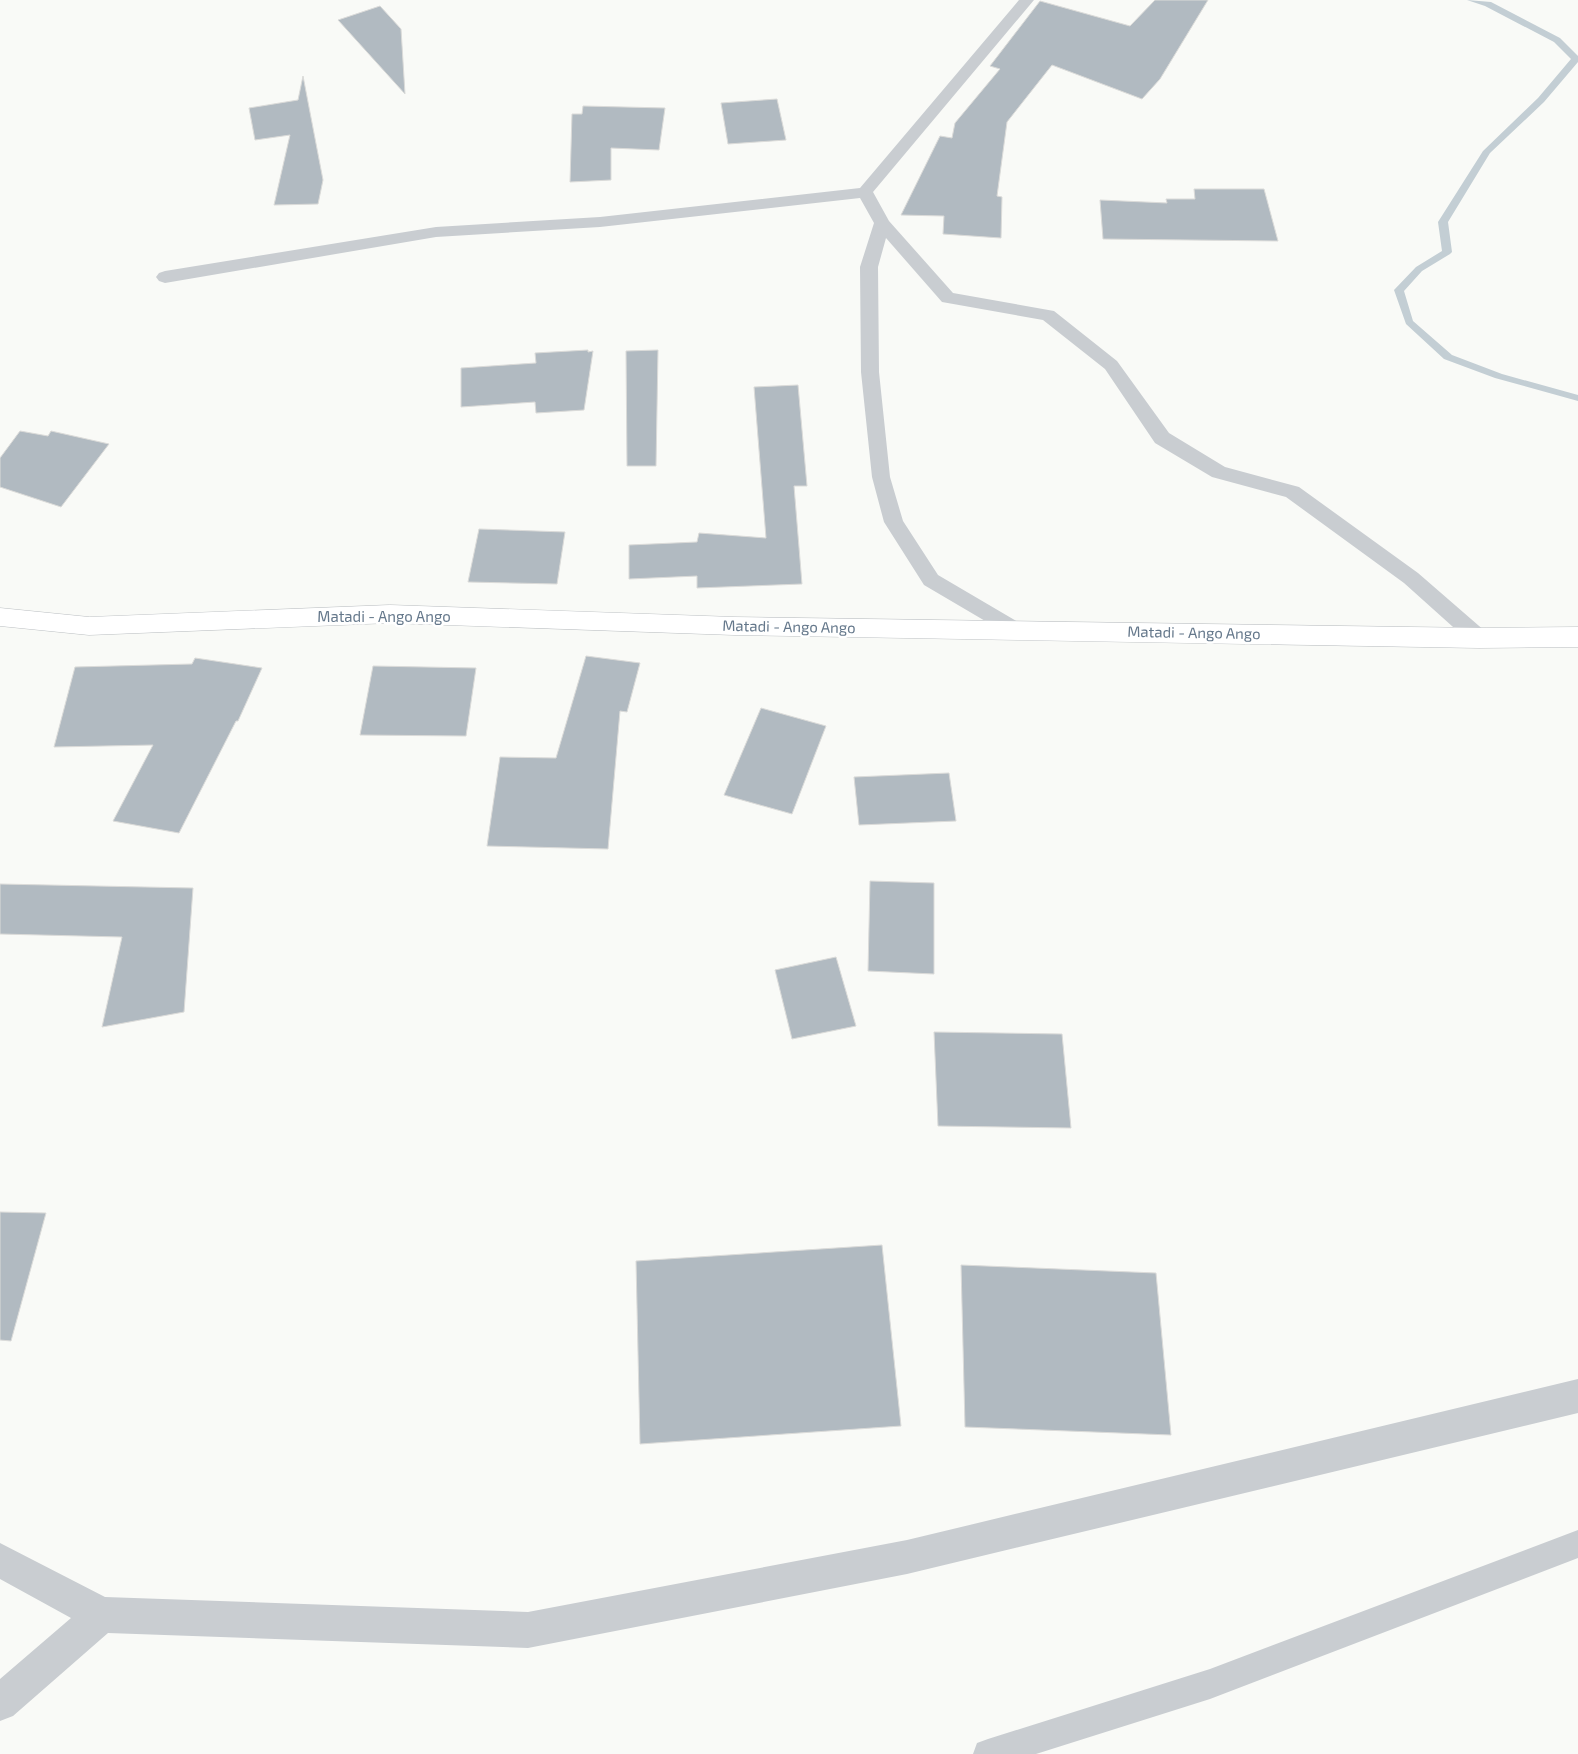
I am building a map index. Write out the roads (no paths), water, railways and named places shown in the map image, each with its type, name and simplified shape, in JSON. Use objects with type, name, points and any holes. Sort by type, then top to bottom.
[{"type":"highway","name":"Matadi - Ango Ango","points":[[0,617],[89,626],[390,614],[724,626],[1479,638],[1578,637]]},
{"type":"street","points":[[0,1560],[102,1615],[528,1630],[907,1557],[1578,1396]]},
{"type":"street","points":[[0,1703],[102,1615]]},
{"type":"lane","points":[[165,277],[436,232],[600,222],[865,192],[1027,0]]},
{"type":"lane","points":[[865,192],[882,223],[948,298],[1048,315],[1111,365],[1162,438],[1218,472],[1292,492],[1411,578],[1479,638]]},
{"type":"lane","points":[[882,223],[869,268],[870,372],[881,477],[894,522],[931,580],[1016,630]]},
{"type":"lane","points":[[988,1754],[1210,1684],[1578,1544]]},
{"type":"waterway","points":[[1471,0],[1488,4],[1557,40],[1576,59],[1541,100],[1487,151],[1443,222],[1447,252],[1419,269],[1399,290],[1409,322],[1448,357],[1499,376],[1578,398]]}]
